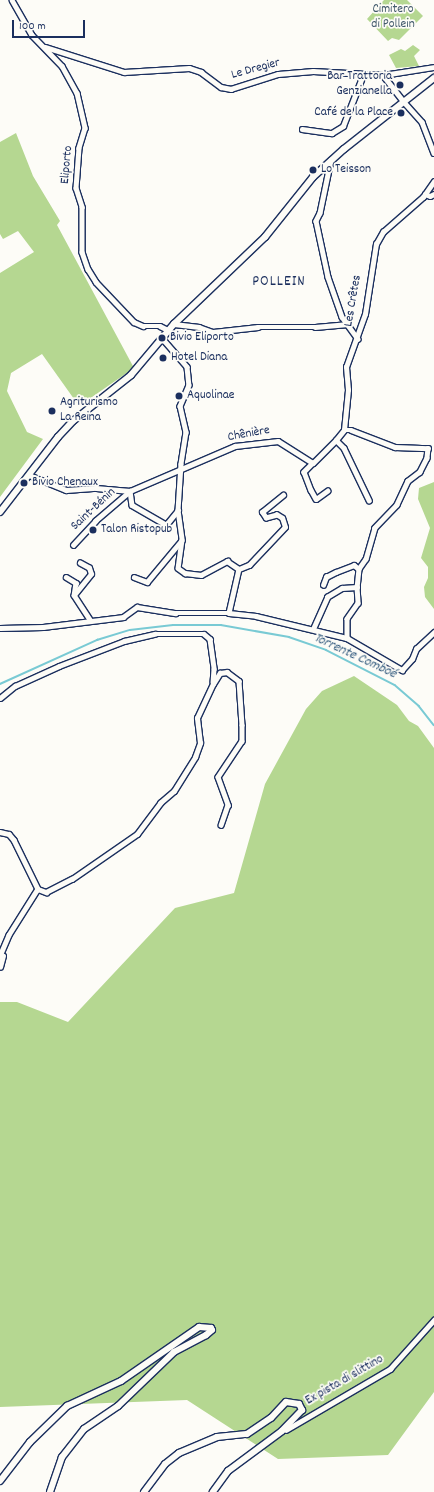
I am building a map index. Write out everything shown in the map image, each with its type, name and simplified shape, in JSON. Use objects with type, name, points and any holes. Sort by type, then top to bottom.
[{"type":"street","name":"Eliporto","points":[[12,0],[32,35],[45,46],[62,66],[77,93],[85,128],[79,148],[76,188],[82,207],[82,252],[88,269],[96,282],[134,322],[143,326],[160,326],[168,330]]},
{"type":"street","name":"Le Dregier","points":[[45,46],[124,72],[189,68],[201,72],[221,87],[231,89],[278,74],[313,71],[383,75],[434,67]]},
{"type":"street","points":[[302,129],[332,133],[343,126],[363,75]]},
{"type":"street","points":[[383,75],[422,122],[426,138],[434,153]]},
{"type":"street","points":[[0,512],[68,426],[131,374],[168,330],[265,236],[300,190],[332,159],[434,78]]},
{"type":"street","points":[[332,159],[320,213],[316,221],[328,277],[342,317],[358,339]]},
{"type":"street","name":"Les Crêtes","points":[[344,430],[348,390],[346,367],[358,339],[366,314],[376,244],[383,232],[425,194],[434,181]]},
{"type":"street","points":[[425,194],[430,196],[434,194]]},
{"type":"street","points":[[174,324],[199,327],[212,332],[258,327],[315,327],[348,324]]},
{"type":"street","points":[[162,338],[187,367],[189,385],[180,406],[186,432],[178,510],[182,540],[178,568],[185,573],[201,575],[227,561],[238,569]]},
{"type":"street","points":[[327,491],[316,499],[304,472],[344,430],[362,433],[395,447],[428,448],[427,458],[420,472],[408,481],[397,505],[375,528],[366,559],[359,569],[357,587],[358,603],[347,619],[347,638]]},
{"type":"street","points":[[336,440],[344,448],[369,500]]},
{"type":"street","name":"Chênière","points":[[181,471],[226,449],[278,441],[313,463]]},
{"type":"street","name":"Saint-Bénin","points":[[73,545],[95,522],[130,491],[181,471]]},
{"type":"street","name":"Saint-Bénin","points":[[29,475],[66,490],[96,488],[130,491]]},
{"type":"street","name":"Saint-Bénin","points":[[130,491],[132,505],[166,525],[178,510]]},
{"type":"street","points":[[238,569],[249,565],[285,527],[282,518],[277,515],[266,518],[262,512],[283,495]]},
{"type":"street","points":[[134,577],[147,582],[182,540]]},
{"type":"street","points":[[74,595],[91,574],[89,568],[80,563]]},
{"type":"street","points":[[323,585],[326,577],[336,572],[354,565],[359,569]]},
{"type":"street","points":[[229,613],[238,569]]},
{"type":"street","points":[[66,577],[76,583],[74,595],[90,620]]},
{"type":"street","points":[[313,629],[327,597],[342,588],[357,587]]},
{"type":"street","points":[[0,628],[43,627],[123,617],[137,607],[176,613],[229,613],[256,616],[347,638],[402,670],[412,659],[416,649],[434,632]]},
{"type":"street","points":[[0,698],[15,686],[59,666],[124,641],[155,634],[204,634],[210,639],[214,669],[212,684]]},
{"type":"street","points":[[0,832],[9,834],[14,840],[38,889],[46,892],[72,879],[137,834],[160,803],[174,791],[195,757],[200,743],[197,718],[212,684],[220,673],[232,674],[239,682],[242,741],[218,777],[228,805],[221,825]]},
{"type":"street","points":[[0,967],[3,956],[0,956],[9,935],[38,889]]},
{"type":"street","name":"Ex pista di slittino","points":[[257,1450],[299,1421],[390,1370],[434,1320]]},
{"type":"street","points":[[0,1481],[33,1439],[67,1406],[121,1381],[199,1327],[211,1328],[212,1330],[206,1335],[174,1352],[118,1406],[84,1429],[62,1457],[50,1492]]},
{"type":"street","points":[[144,1492],[165,1464],[179,1453],[216,1437],[247,1434],[271,1418],[286,1402],[299,1404],[302,1410],[282,1431],[228,1472],[213,1492]]},
{"type":"green space","name":"Cimitero di Pollein","points":[[384,0],[407,0],[423,16],[399,40],[392,38],[388,41],[367,19]]},
{"type":"green space","points":[[413,45],[420,50],[414,56],[419,66],[396,68],[389,55],[401,49],[405,51]]},
{"type":"green space","points":[[16,133],[33,176],[60,221],[57,225],[134,368],[79,406],[42,354],[11,373],[7,391],[27,432],[43,439],[0,497],[0,273],[34,252],[18,231],[3,239],[0,234],[0,142]]},
{"type":"green space","points":[[434,482],[434,609],[425,597],[424,587],[428,578],[428,567],[421,558],[430,528],[418,499],[419,488]]},
{"type":"green space","points":[[354,676],[397,705],[409,721],[418,726],[434,748],[434,1392],[388,1455],[278,1459],[187,1400],[0,1407],[0,1002],[17,1002],[68,1022],[175,908],[234,893],[265,784],[306,709],[322,691]]},
{"type":"waterway","name":"Torrente Comboé","points":[[0,684],[97,640],[130,630],[173,625],[221,625],[289,637],[326,650],[395,685],[419,706],[434,725]]},
{"type":"place","name":"Bar Trattoria Genzianella","points":[[400,85]]},
{"type":"place","name":"Café de la Place","points":[[401,113]]},
{"type":"place","name":"Lo Teisson","points":[[313,170]]},
{"type":"place","name":"Bivio Eliporto","points":[[162,338]]},
{"type":"place","name":"Hotel Diana","points":[[163,358]]},
{"type":"place","name":"Aquolinae","points":[[179,396]]},
{"type":"place","name":"Agriturismo La Reina","points":[[52,411]]},
{"type":"place","name":"Bivio Chenaux","points":[[24,483]]},
{"type":"place","name":"Talon Ristopub","points":[[93,530]]},
{"type":"district","name":"POLLEIN","points":[[279,283]]}]
